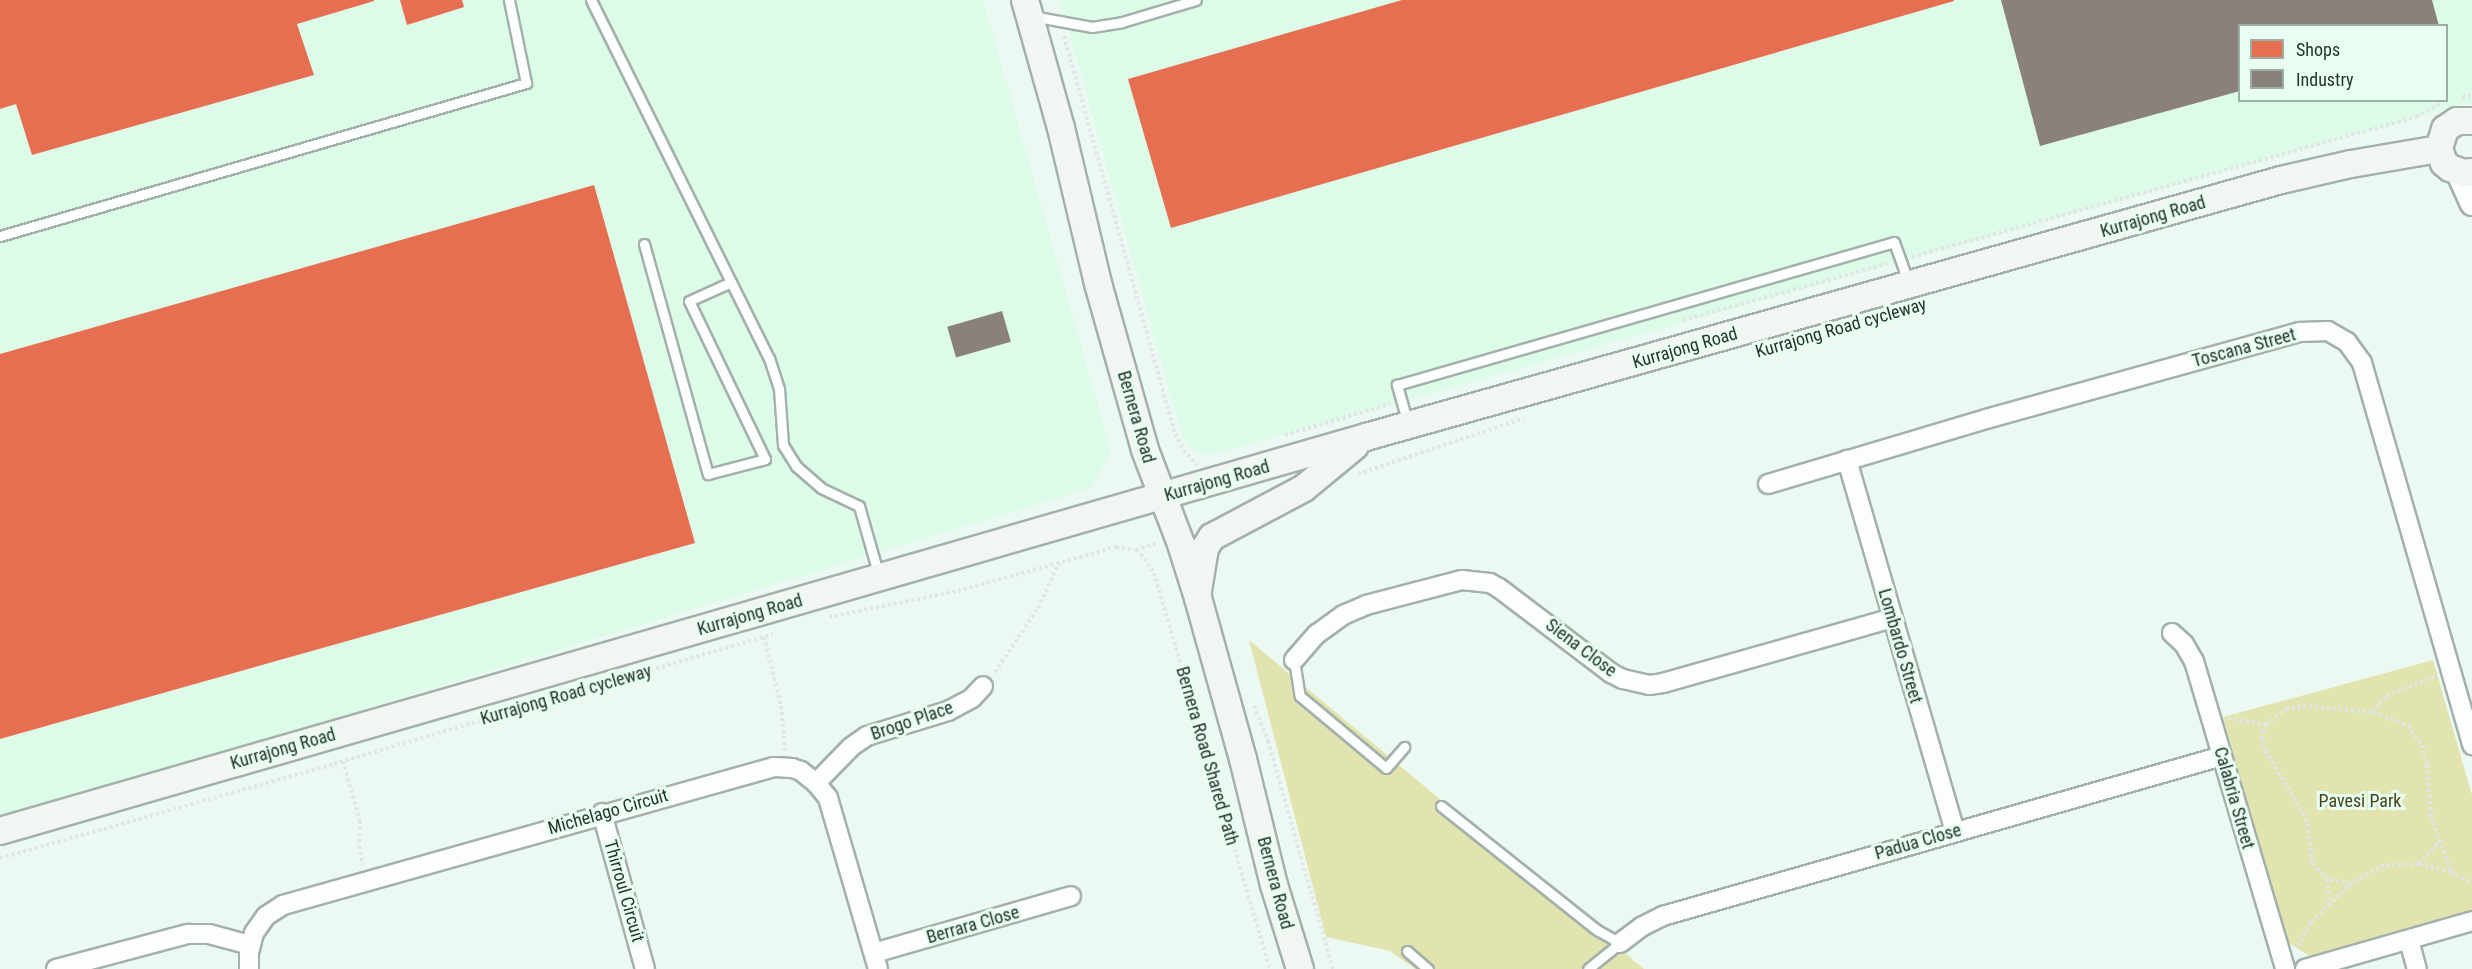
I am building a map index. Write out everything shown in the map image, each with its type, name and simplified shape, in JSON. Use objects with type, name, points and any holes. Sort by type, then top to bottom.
[{"type":"main road","name":"Bernera Road","points":[[1027,8],[1061,128],[1100,287],[1144,450],[1181,544],[1198,598],[1243,759],[1274,885],[1300,969]]},
{"type":"main road","points":[[2464,171],[2444,163],[2439,149],[2445,129],[2457,121],[2472,121]]},
{"type":"main road","name":"Kurrajong Road","points":[[0,831],[1366,438],[2311,172],[2439,149]]},
{"type":"main road","points":[[1198,598],[1205,548],[1212,537],[1304,488],[1366,438]]},
{"type":"street","points":[[2464,171],[2472,204]]},
{"type":"street","name":"Toscana Street","points":[[1767,484],[2300,332],[2328,331],[2347,342],[2362,363],[2472,745]]},
{"type":"street","name":"Lombardo Street","points":[[1847,460],[1955,831]]},
{"type":"street","name":"Siena Close","points":[[1294,660],[1317,634],[1343,615],[1365,605],[1462,580],[1490,583],[1499,588],[1611,673],[1623,679],[1649,685],[1892,618]]},
{"type":"street","name":"Calabria Street","points":[[2172,633],[2184,644],[2194,661],[2285,969]]},
{"type":"street","name":"Brogo Place","points":[[816,783],[852,747],[867,736],[948,711],[972,698],[983,686]]},
{"type":"street","name":"Padua Close","points":[[1620,943],[1641,927],[1663,916],[2222,756]]},
{"type":"street","points":[[786,767],[801,771],[816,783],[832,807],[876,961]]},
{"type":"street","name":"Michelago Circuit","points":[[249,969],[250,945],[259,925],[275,909],[367,880],[602,813],[763,769],[786,767]]},
{"type":"street","name":"Thirroul Circuit","points":[[602,813],[645,969]]},
{"type":"street","name":"Berrara Close","points":[[876,961],[1071,896]]},
{"type":"street","points":[[2305,969],[2472,921]]},
{"type":"street","points":[[56,969],[188,934],[209,934],[250,945]]},
{"type":"street","points":[[2409,940],[2417,969]]},
{"type":"lane","points":[[0,236],[526,83],[509,0]]},
{"type":"lane","points":[[591,0],[769,358],[780,389],[783,445],[796,466],[821,488],[859,506],[880,578]]},
{"type":"lane","points":[[1027,8],[1061,21],[1092,27],[1122,22],[1196,0]]},
{"type":"lane","points":[[1409,426],[1397,385],[1882,245],[1894,242],[1909,285]]},
{"type":"lane","points":[[644,244],[708,474],[765,459],[689,301],[731,282]]},
{"type":"lane","points":[[1294,660],[1300,696],[1386,768],[1404,747]]},
{"type":"lane","points":[[1441,806],[1597,930],[1620,943],[1588,969]]},
{"type":"lane","points":[[1407,951],[1428,969]]},
{"type":"path","points":[[1061,21],[1175,434],[1184,450],[1196,460]]},
{"type":"path","points":[[1676,322],[2416,117],[2442,102]]},
{"type":"path","points":[[1276,438],[1401,400]]},
{"type":"path","points":[[1347,479],[1526,418]]},
{"type":"path","name":"Bernera Road Shared Path","points":[[1060,562],[1116,547],[1135,550],[1148,561],[1154,573],[1270,969]]},
{"type":"path","points":[[820,619],[958,591],[1060,562]]},
{"type":"path","points":[[983,686],[1004,662],[1038,608],[1060,562]]},
{"type":"path","name":"Kurrajong Road cycleway","points":[[0,858],[343,761],[775,633]]},
{"type":"path","points":[[764,637],[781,706],[786,767]]},
{"type":"path","points":[[2374,712],[2379,703],[2398,689],[2452,673]]},
{"type":"path","points":[[1251,696],[1268,741],[1333,969]]},
{"type":"path","points":[[2351,884],[2327,879],[2312,863],[2307,820],[2266,751],[2262,738],[2266,725],[2286,709],[2302,706],[2374,712],[2397,720],[2416,734],[2427,765],[2431,817],[2451,872]]},
{"type":"path","points":[[2211,720],[2230,718],[2266,725]]},
{"type":"path","points":[[343,761],[360,821],[359,846],[367,880]]},
{"type":"path","points":[[2419,864],[2440,841]]},
{"type":"path","points":[[2296,951],[2311,922],[2351,884],[2384,865],[2419,864],[2451,872],[2472,883]]},
{"type":"path","points":[[2327,879],[2329,905]]},
{"type":"shaded area","points":[[0,0],[983,0],[1111,451],[1091,488],[0,820]]},
{"type":"shaded area","points":[[1060,0],[2472,0],[2472,102],[1214,454],[1200,453],[1188,446],[1180,429]]},
{"type":"green space","points":[[1249,640],[1644,969],[1415,969],[1390,951],[1326,937]]},
{"type":"green space","name":"Pavesi Park","points":[[2433,660],[2472,795],[2472,911],[2313,958],[2287,942],[2223,717]]},
{"type":"building: Shops","points":[[0,0],[374,1],[297,24],[314,75],[32,155],[16,104],[0,109]]},
{"type":"building: Shops","points":[[400,0],[462,0],[464,7],[407,25]]},
{"type":"building: Shops","points":[[1402,0],[1954,1],[1171,228],[1128,79]]},
{"type":"building: Shops","points":[[594,185],[695,543],[0,739],[0,354]]},
{"type":"building: Industry","points":[[2001,0],[2432,0],[2438,24],[2238,24],[2238,92],[2040,146]]},
{"type":"building: Industry","points":[[1002,311],[1011,342],[956,357],[947,327]]}]
